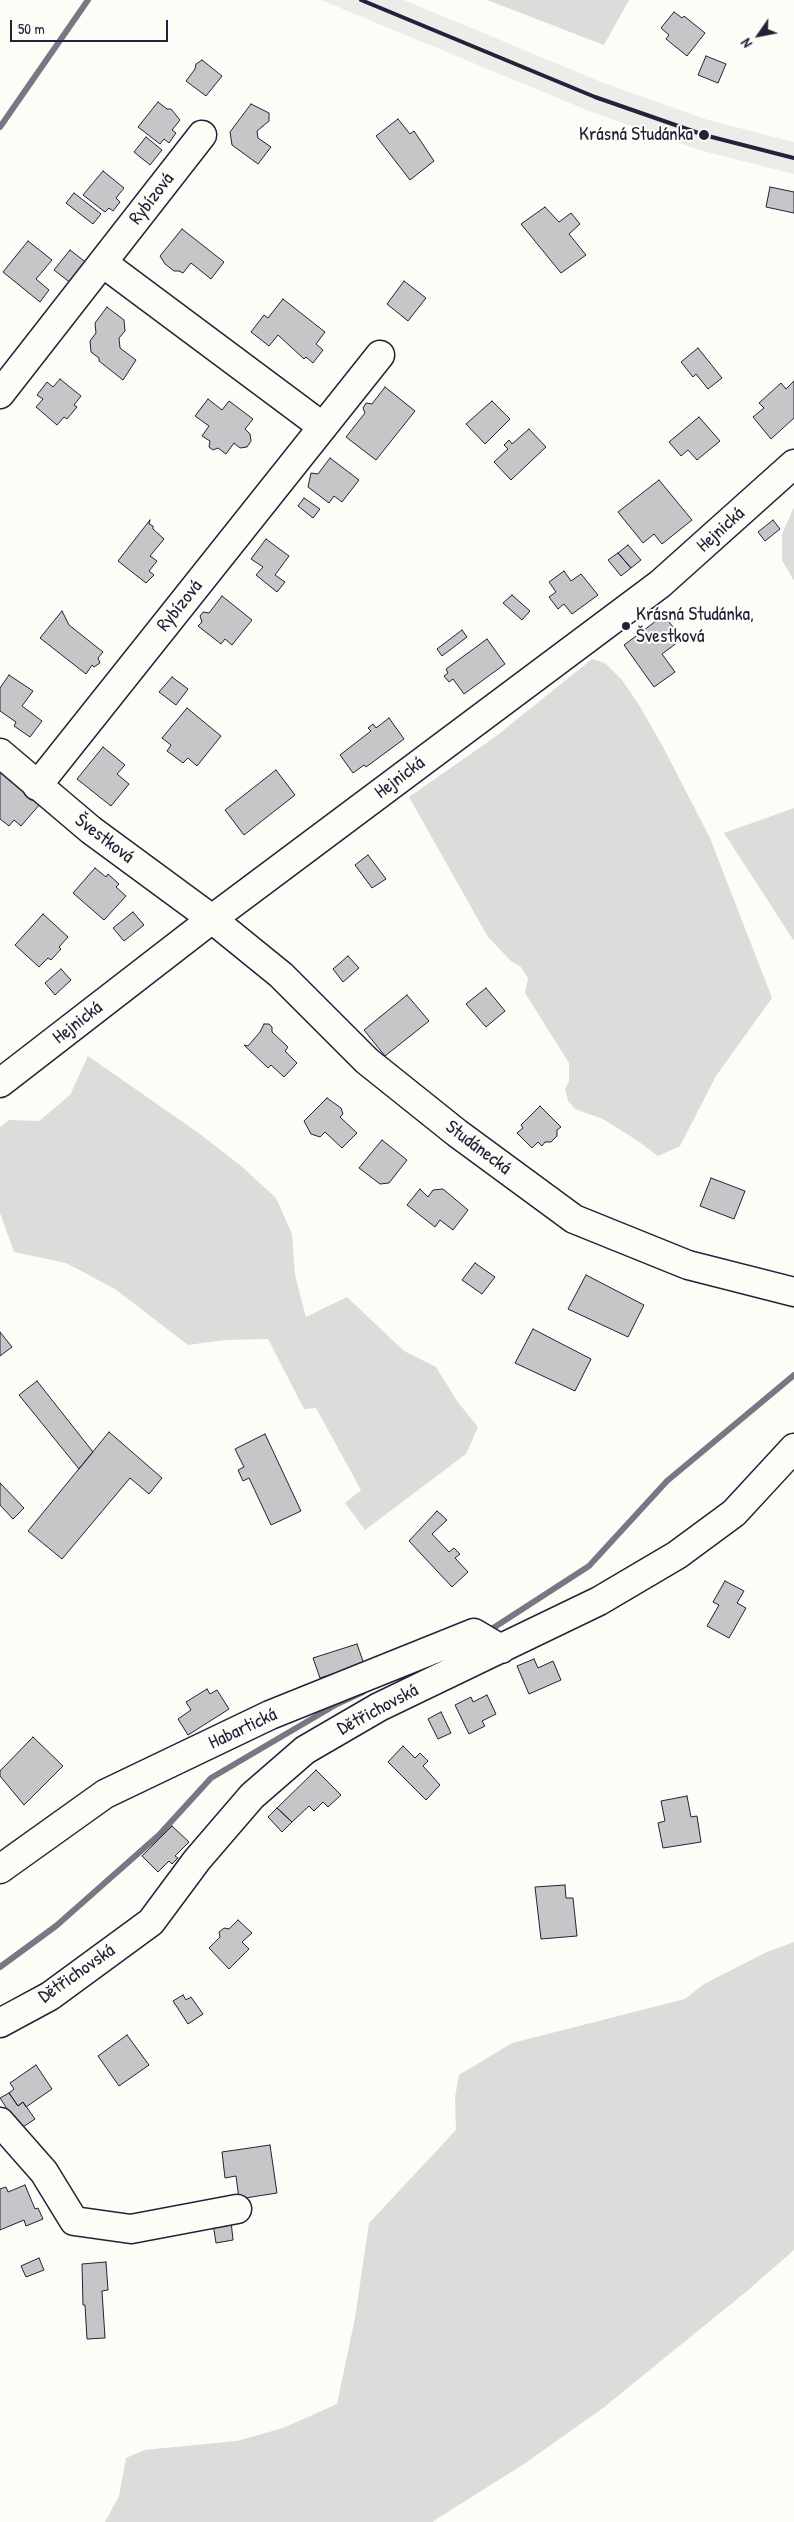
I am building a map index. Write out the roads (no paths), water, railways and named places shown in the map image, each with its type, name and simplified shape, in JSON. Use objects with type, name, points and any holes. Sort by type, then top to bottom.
[{"type":"street","name":"Rybízová","points":[[0,394],[202,135]]},
{"type":"street","points":[[103,264],[323,427]]},
{"type":"street","name":"Rybízová","points":[[37,786],[380,355]]},
{"type":"street","name":"Hejnická","points":[[0,1083],[212,918],[660,584],[794,464]]},
{"type":"street","name":"Švestková","points":[[0,753],[91,830],[212,918]]},
{"type":"street","name":"Studánecká","points":[[212,918],[282,975],[367,1061],[457,1133],[574,1219],[688,1265],[794,1292]]},
{"type":"street","name":"Dětřichovská","points":[[0,2023],[50,1996],[151,1922],[198,1860],[252,1796],[305,1750],[379,1708],[599,1601],[676,1555],[734,1513],[794,1448]]},
{"type":"street","name":"Habartická","points":[[0,1869],[105,1794],[270,1715],[474,1633],[501,1649]]},
{"type":"street","points":[[0,2122],[44,2172],[74,2221],[131,2229],[237,2209]]},
{"type":"waterway","points":[[0,127],[88,0]]},
{"type":"waterway","points":[[487,1632],[589,1566],[667,1481],[794,1375]]},
{"type":"waterway","points":[[0,1967],[56,1926],[159,1835],[211,1778],[337,1704],[363,1692]]},
{"type":"railway","points":[[361,0],[595,97],[704,135],[794,158]]},
{"type":"place","name":"Krásná Studánka","points":[[704,135]]},
{"type":"place","name":"Krásná Studánka, Švestková","points":[[626,626]]}]
